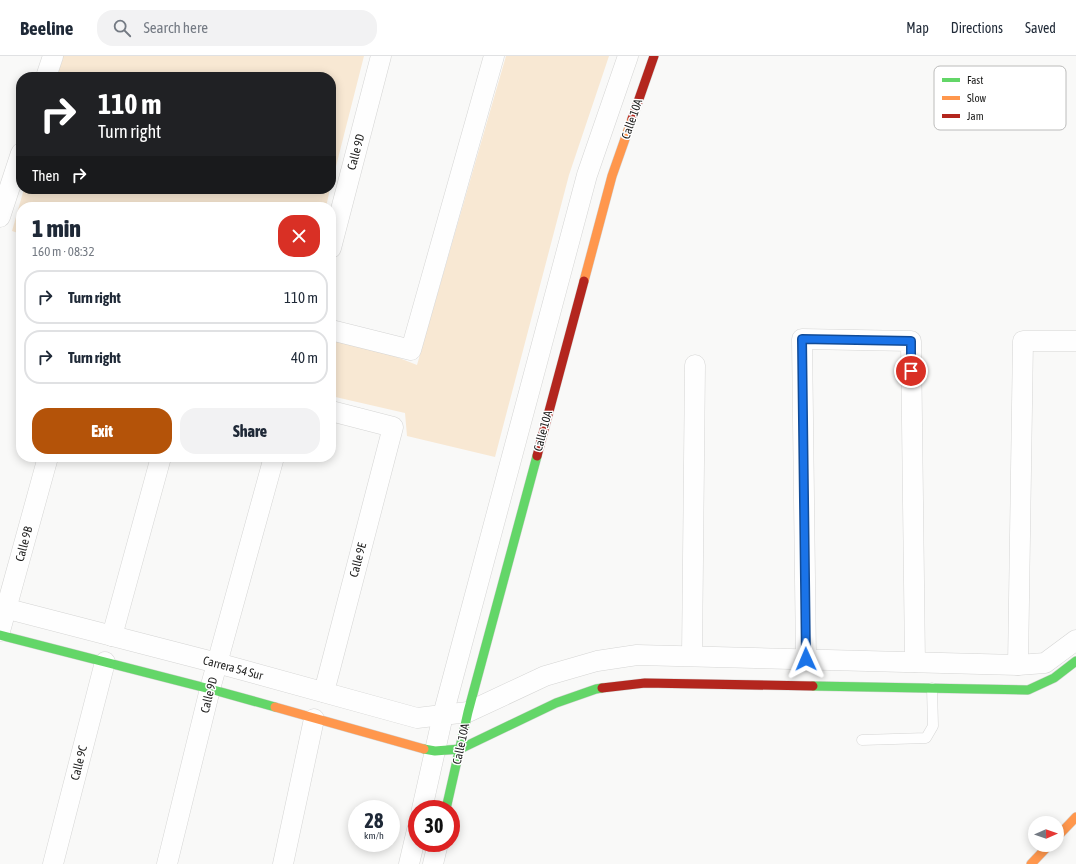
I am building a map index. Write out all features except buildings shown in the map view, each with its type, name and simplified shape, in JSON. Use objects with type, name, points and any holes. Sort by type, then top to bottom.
[{"type":"main road","name":"Calle 10A","points":[[448,800],[468,712],[612,176],[654,56]]},
{"type":"main road","points":[[0,634],[210,689],[408,746],[435,751],[460,749],[556,703],[596,689],[645,683],[1028,690],[1050,670],[1076,661]]},
{"type":"main road","points":[[1064,830],[1076,817]]},
{"type":"main road","points":[[1031,864],[1042,852]]},
{"type":"street","points":[[48,72],[53,56]]},
{"type":"street","name":"Calle 9D","points":[[336,229],[381,56]]},
{"type":"street","points":[[336,331],[411,350],[494,56]]},
{"type":"street","name":"Calle 10A","points":[[424,800],[443,715],[587,175],[628,56]]},
{"type":"street","points":[[0,217],[16,167]]},
{"type":"street","points":[[806,659],[802,339],[911,341],[915,662]]},
{"type":"street","points":[[1018,665],[1022,341],[1076,341]]},
{"type":"street","points":[[692,656],[695,365]]},
{"type":"street","points":[[532,382],[555,386]]},
{"type":"street","name":"Calle 9E","points":[[324,692],[393,427],[336,412]]},
{"type":"street","name":"Calle 9B","points":[[0,630],[3,608],[47,462]]},
{"type":"street","points":[[112,636],[160,462]]},
{"type":"street","name":"Calle 9D","points":[[167,864],[210,689],[273,462]]},
{"type":"street","name":"Carrera 54 Sur","points":[[3,608],[217,663],[417,718],[468,712],[545,676],[597,661],[637,655],[1018,665],[1050,670]]},
{"type":"street","points":[[1050,670],[1076,640]]},
{"type":"street","name":"Calle 9C","points":[[53,864],[105,662]]},
{"type":"street","points":[[284,864],[314,719]]},
{"type":"street","points":[[409,864],[412,852]]},
{"type":"street","points":[[433,864],[436,852]]},
{"type":"lane","points":[[862,740],[926,738],[933,726],[932,688]]},
{"type":"shaded area","points":[[62,56],[364,56],[336,166],[336,72],[57,72]]},
{"type":"shaded area","points":[[506,56],[609,56],[569,175],[495,457],[407,436],[405,413],[336,397],[336,333],[417,365]]},
{"type":"shaded area","points":[[23,194],[329,194],[327,202],[20,202]]},
{"type":"shaded area","points":[[16,217],[16,232],[12,231]]},
{"type":"traffic: fast","points":[[448,800],[468,712],[537,456]]},
{"type":"traffic: fast","points":[[0,635],[275,707]]},
{"type":"traffic: fast","points":[[813,686],[1028,690],[1054,678],[1076,661]]},
{"type":"traffic: fast","points":[[424,749],[435,751],[460,749],[556,703],[602,688]]},
{"type":"traffic: slow","points":[[584,281],[612,176],[632,119]]},
{"type":"traffic: slow","points":[[275,707],[424,749]]},
{"type":"traffic: slow","points":[[1064,830],[1076,817]]},
{"type":"traffic: slow","points":[[1031,864],[1042,852]]},
{"type":"traffic: jam","points":[[632,119],[654,56]]},
{"type":"traffic: jam","points":[[537,456],[584,281]]},
{"type":"traffic: jam","points":[[602,688],[645,683],[813,686]]},
{"type":"route","points":[[806,659],[802,339],[911,341],[911,371]]}]
